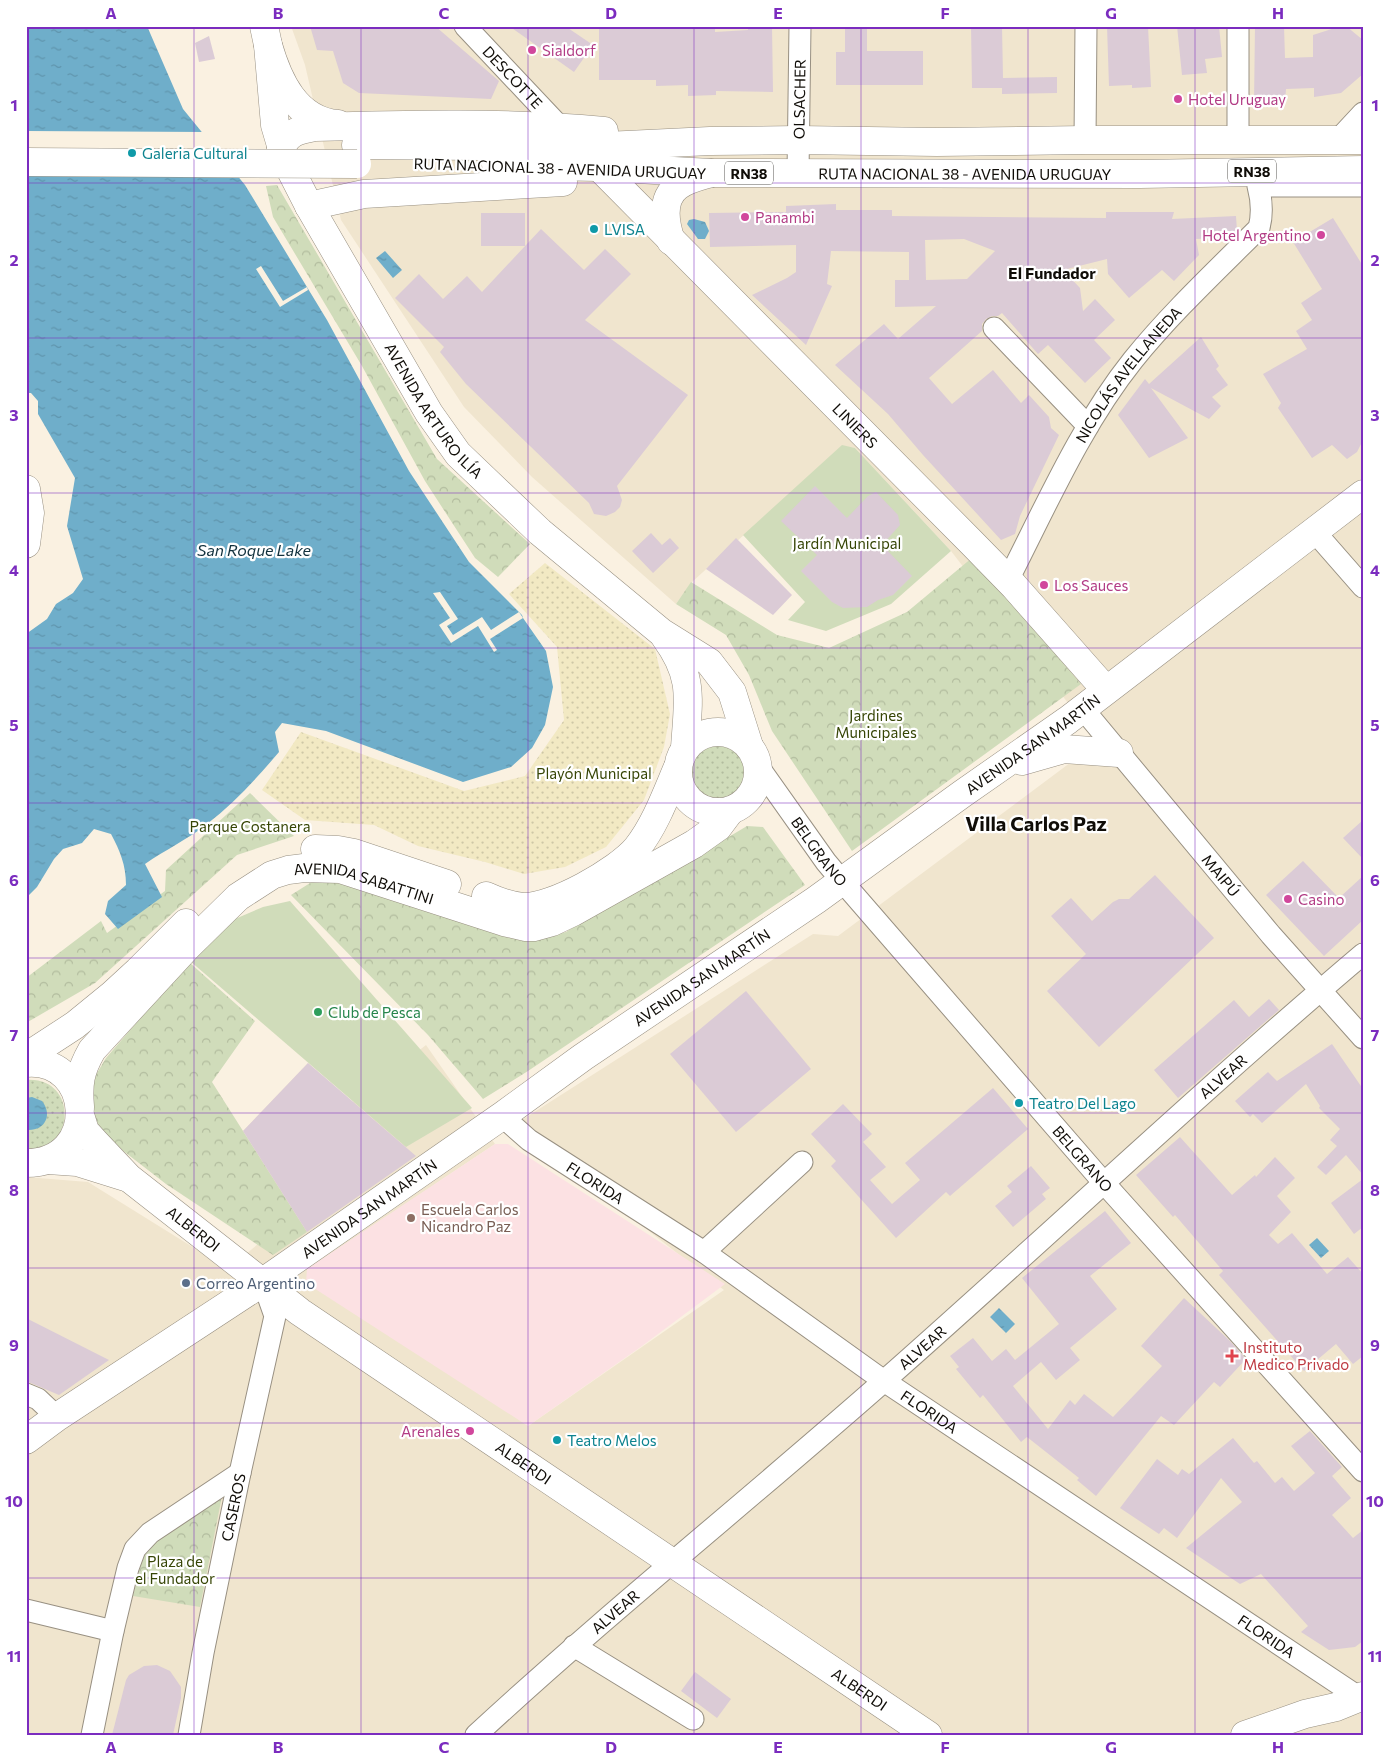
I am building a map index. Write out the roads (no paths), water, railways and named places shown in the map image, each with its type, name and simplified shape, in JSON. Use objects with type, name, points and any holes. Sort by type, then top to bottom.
[{"type":"main road","points":[[266,36],[275,70],[290,97],[310,115],[320,121],[332,124],[357,145]]},
{"type":"main road","points":[[266,36],[273,112],[281,148]]},
{"type":"main road","points":[[281,148],[285,139],[290,134],[298,130],[315,127],[357,145],[560,127],[710,141]]},
{"type":"main road","name":"RUTA NACIONAL 38 - AVENIDA URUGUAY","points":[[26,143],[585,147],[710,141],[798,140],[937,142],[1350,140]]},
{"type":"main road","points":[[938,172],[984,157],[1074,158],[1082,155],[1085,150],[1085,140]]},
{"type":"main road","points":[[1183,172],[1226,157],[1295,158],[1309,156],[1350,140]]},
{"type":"main road","name":"RUTA NACIONAL 38 - AVENIDA URUGUAY","points":[[26,162],[357,145],[605,173],[938,172],[1140,174],[1363,170]]},
{"type":"main road","name":"AVENIDA ARTURO ILÍA","points":[[281,148],[308,206],[429,413],[458,454],[540,532],[655,628]]},
{"type":"main road","points":[[308,206],[364,194],[605,173]]},
{"type":"main road","name":"LINIERS","points":[[605,173],[844,412],[1008,580],[1106,690]]},
{"type":"main road","points":[[671,241],[665,216],[667,200],[677,186],[711,173]]},
{"type":"main road","points":[[1140,174],[1151,182],[1258,186]]},
{"type":"main road","points":[[26,490],[30,513],[26,544]]},
{"type":"main road","name":"AVENIDA SAN MARTÍN","points":[[26,1440],[57,1417],[263,1282],[502,1116],[583,1057],[842,880],[1083,709],[1363,494]]},
{"type":"main road","points":[[655,628],[709,662],[732,692],[754,756],[758,778],[749,798],[740,806],[730,811],[717,813],[704,810],[693,804],[684,794],[678,782],[681,758],[694,739],[717,731],[729,733],[740,738],[754,756]]},
{"type":"main road","name":"AVENIDA SABATTINI","points":[[26,1057],[75,1025],[113,994],[221,888],[237,876],[273,857],[316,849],[354,853],[522,907],[540,905],[603,876],[628,857],[644,837],[681,758],[688,687],[684,670],[676,652],[655,628]]},
{"type":"main road","points":[[997,769],[1064,749],[1120,753]]},
{"type":"main road","name":"AVENIDA SABATTINI","points":[[80,1113],[78,1088],[83,1066],[92,1050],[188,947],[238,897],[272,875],[304,868],[340,870],[504,922],[534,927],[552,922],[573,912],[694,844],[718,826],[730,811]]},
{"type":"main road","name":"ALBERDI","points":[[26,1063],[44,1064],[64,1076],[78,1096],[80,1113],[86,1131],[129,1178],[300,1312],[928,1735]]},
{"type":"main road","points":[[37,1162],[60,1153],[70,1144],[77,1131],[80,1113]]},
{"type":"main road","name":"ALBERDI","points":[[37,1162],[77,1162],[129,1178]]},
{"type":"main road","points":[[1245,1735],[1305,1714],[1355,1700]]},
{"type":"main road","points":[[1292,1735],[1314,1726],[1355,1700]]},
{"type":"street","name":"DESCOTTE","points":[[465,26],[560,127]]},
{"type":"street","name":"OLSACHER","points":[[798,173],[800,26]]},
{"type":"street","points":[[1085,140],[1086,26]]},
{"type":"street","points":[[1238,26],[1238,140]]},
{"type":"street","points":[[1350,140],[1363,113]]},
{"type":"street","points":[[1258,186],[1363,186]]},
{"type":"street","name":"NICOLÁS AVELLANEDA","points":[[1008,580],[1088,426],[1133,361],[1171,317],[1258,228],[1262,216],[1262,204],[1258,186]]},
{"type":"street","points":[[994,328],[1088,426]]},
{"type":"street","points":[[1314,531],[1363,587]]},
{"type":"street","name":"MAIPÚ","points":[[1083,709],[1271,934],[1363,1038]]},
{"type":"street","name":"BELGRANO","points":[[754,756],[826,862],[1104,1183],[1363,1472]]},
{"type":"street","name":"ALVEAR","points":[[476,1735],[574,1646],[884,1381],[1363,954]]},
{"type":"street","name":"FLORIDA","points":[[502,1116],[529,1140],[704,1252],[884,1381],[1355,1700]]},
{"type":"street","points":[[704,1252],[802,1162]]},
{"type":"street","name":"CASEROS","points":[[189,1735],[203,1653],[275,1316],[263,1282]]},
{"type":"street","points":[[26,1394],[38,1399],[57,1417]]},
{"type":"street","points":[[92,1735],[113,1632],[128,1568],[135,1549],[150,1533],[240,1473]]},
{"type":"street","points":[[26,1610],[113,1632]]},
{"type":"street","points":[[574,1646],[693,1719]]},
{"type":"water","name":"San Roque Lake","points":[[26,26],[147,26],[183,109],[245,185],[327,320],[409,471],[469,562],[522,615],[546,651],[553,687],[545,725],[532,748],[511,767],[463,782],[326,731],[282,723],[275,732],[279,752],[245,790],[227,808],[200,829],[145,864],[162,897],[118,929],[105,914],[108,901],[126,885],[122,858],[111,834],[94,829],[82,843],[63,849],[54,859],[37,887],[26,898],[26,634],[47,619],[56,604],[73,593],[83,579],[67,526],[75,478],[38,414],[38,401],[31,393],[26,393]]},
{"type":"water","points":[[694,219],[705,222],[709,231],[705,239],[698,239],[687,224],[689,220]]},
{"type":"water","points":[[385,251],[402,270],[393,278],[376,258]]},
{"type":"water","points":[[32,1097],[42,1101],[47,1117],[43,1125],[33,1130],[27,1130],[26,1098]]},
{"type":"water","points":[[1317,1238],[1329,1251],[1321,1258],[1309,1245]]},
{"type":"water","points":[[999,1308],[1015,1324],[1006,1333],[990,1317]]},
{"type":"place","name":"Sialdorf","points":[[532,50]]},
{"type":"place","name":"Hotel Uruguay","points":[[1178,99]]},
{"type":"place","name":"Galeria Cultural","points":[[132,153]]},
{"type":"place","name":"Panambi","points":[[745,217]]},
{"type":"place","name":"LVISA","points":[[594,229]]},
{"type":"place","name":"Hotel Argentino","points":[[1321,235]]},
{"type":"place","name":"Los Sauces","points":[[1044,585]]},
{"type":"place","name":"Casino","points":[[1288,899]]},
{"type":"place","name":"Club de Pesca","points":[[318,1012]]},
{"type":"place","name":"Teatro Del Lago","points":[[1019,1103]]},
{"type":"place","name":"Escuela Carlos Nicandro Paz","points":[[411,1218]]},
{"type":"place","name":"Correo Argentino","points":[[186,1283]]},
{"type":"place","name":"Instituto Medico Privado","points":[[1232,1356]]},
{"type":"place","name":"Arenales","points":[[470,1431]]},
{"type":"place","name":"Teatro Melos","points":[[557,1440]]},
{"type":"district","name":"El Fundador","points":[[1052,272]]},
{"type":"district","name":"Villa Carlos Paz","points":[[1036,823]]},
{"type":"park label","name":"Jardín Municipal","points":[[847,543]]},
{"type":"park label","name":"Jardines Municipales","points":[[876,724]]},
{"type":"park label","name":"Playón Municipal","points":[[594,773]]},
{"type":"park label","name":"Parque Costanera","points":[[250,826]]},
{"type":"park label","name":"Plaza de el Fundador","points":[[175,1570]]}]
